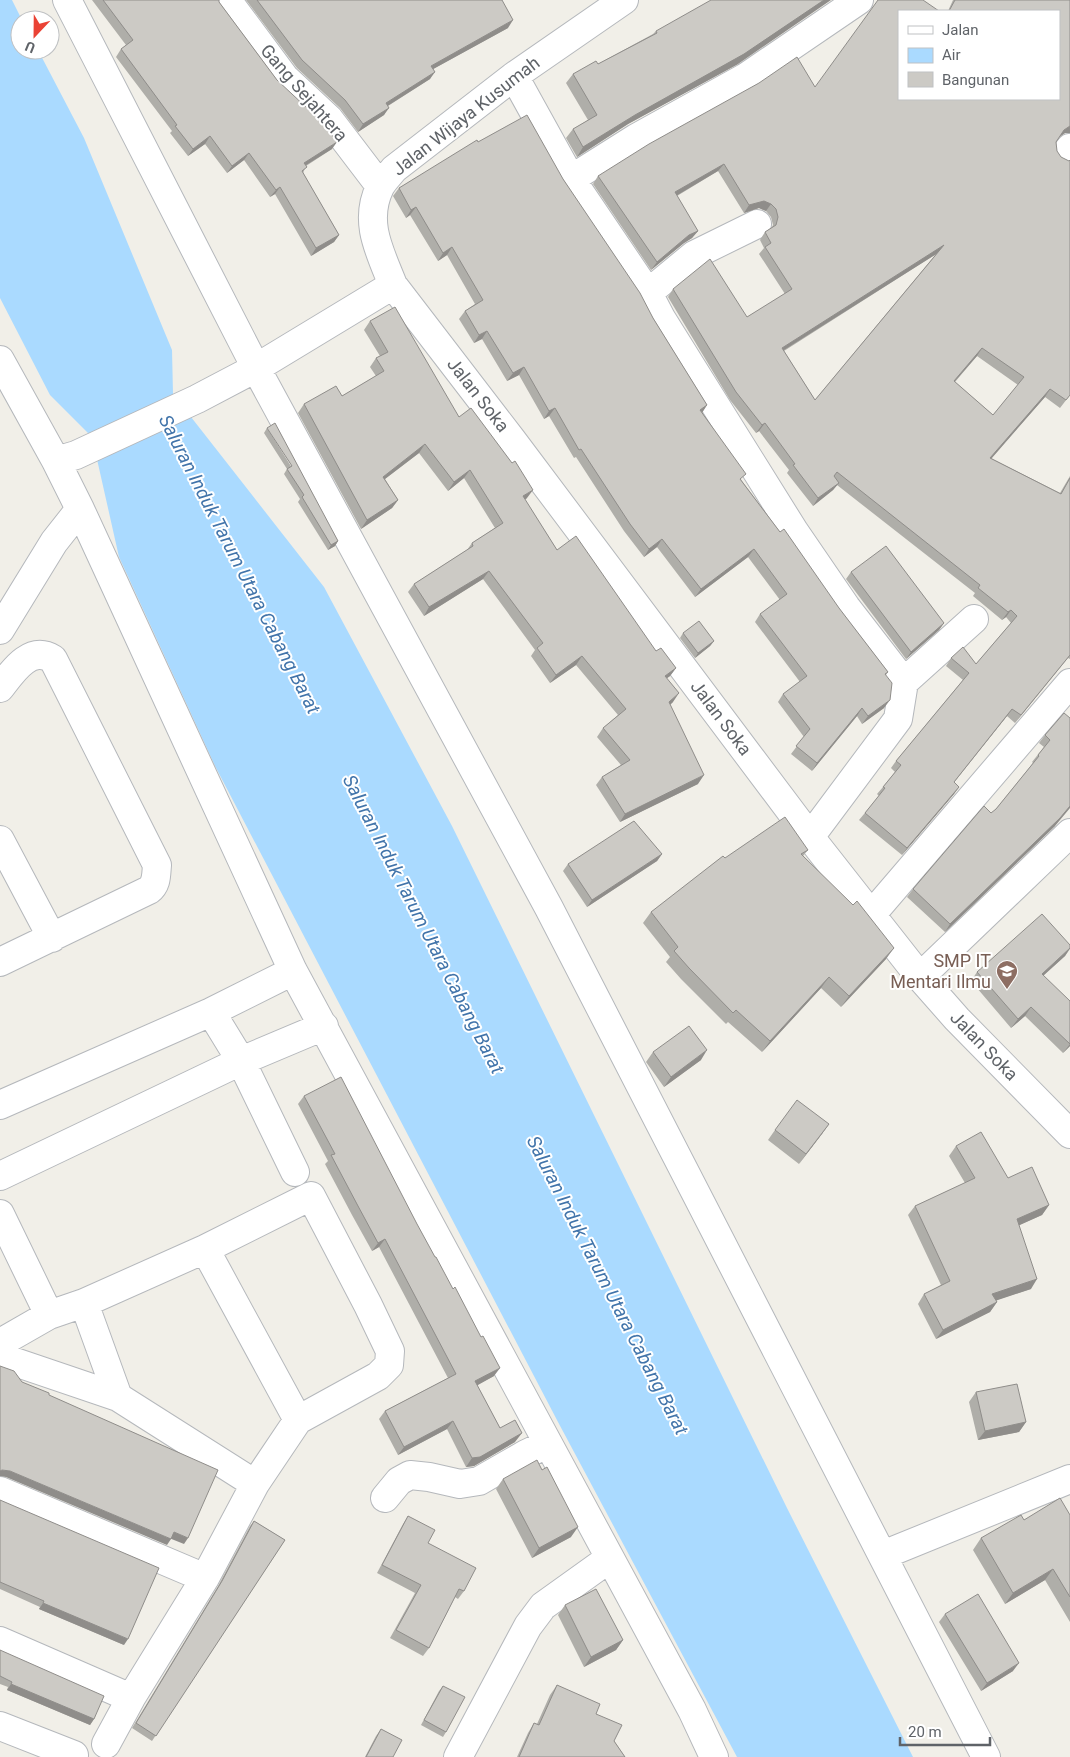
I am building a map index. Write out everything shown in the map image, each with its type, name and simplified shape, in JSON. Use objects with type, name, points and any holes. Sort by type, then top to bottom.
[{"type":"street","points":[[67,0],[256,368],[549,908],[986,1757]]},
{"type":"street","name":"Gang Sejahtera","points":[[227,0],[285,78],[329,119],[380,186]]},
{"type":"street","name":"Jalan Wijaya Kusumah","points":[[393,285],[374,235],[374,206],[380,186],[394,168],[514,76],[624,0]]},
{"type":"street","points":[[571,180],[636,138],[746,77],[860,0]]},
{"type":"street","points":[[514,76],[571,180],[648,292],[661,318],[794,531],[846,607],[904,682]]},
{"type":"street","points":[[648,292],[694,255],[757,224]]},
{"type":"street","points":[[66,458],[197,399],[256,368],[393,285]]},
{"type":"street","name":"Jalan Soka","points":[[393,285],[810,837],[920,977],[957,1019],[1070,1134]]},
{"type":"street","points":[[0,360],[66,458],[80,509],[294,971],[547,1444],[692,1710],[714,1757]]},
{"type":"street","points":[[0,630],[54,542],[80,509]]},
{"type":"street","points":[[810,837],[898,719],[904,682],[974,618]]},
{"type":"street","points":[[0,688],[17,667],[31,655],[45,654],[53,659],[156,866],[156,880],[153,887],[149,890],[0,962]]},
{"type":"street","points":[[872,914],[1070,683]]},
{"type":"street","points":[[920,977],[1070,834]]},
{"type":"street","points":[[0,840],[52,938]]},
{"type":"street","points":[[0,1105],[211,1012],[294,971]]},
{"type":"street","points":[[211,1012],[241,1061],[296,1172]]},
{"type":"street","points":[[0,1176],[241,1061],[324,1026]]},
{"type":"street","points":[[0,1343],[49,1315],[84,1303],[205,1249],[311,1196],[390,1351],[389,1365],[378,1376],[298,1420],[255,1484],[205,1578],[131,1698],[106,1744]]},
{"type":"street","points":[[0,1214],[49,1315]]},
{"type":"street","points":[[205,1249],[298,1420]]},
{"type":"street","points":[[84,1303],[118,1397]]},
{"type":"street","points":[[0,1357],[118,1397],[255,1484]]},
{"type":"street","points":[[385,1498],[399,1481],[410,1475],[460,1484],[479,1481],[547,1444]]},
{"type":"street","points":[[883,1555],[1070,1479]]},
{"type":"street","points":[[0,1491],[205,1578]]},
{"type":"street","points":[[458,1757],[528,1626],[543,1606],[610,1558]]},
{"type":"street","points":[[0,1641],[131,1698]]},
{"type":"street","points":[[0,1726],[74,1755],[73,1757]]},
{"type":"water","name":"Saluran Induk Tarum Utara Cabang Barat","points":[[0,0],[12,0],[17,10],[10,10],[10,60],[43,60],[84,138],[172,350],[173,394],[324,587],[452,826],[787,1508],[913,1757],[737,1757],[558,1422],[215,766],[119,557],[92,437],[50,395],[0,298]]},
{"type":"building","points":[[103,0],[219,0],[277,80],[322,122],[337,142],[304,163],[307,167],[302,171],[339,235],[316,248],[280,187],[276,190],[249,153],[232,166],[210,136],[193,149],[121,49],[133,40]]},
{"type":"building","points":[[257,0],[502,0],[513,20],[431,66],[435,72],[386,103],[389,108],[363,124],[345,100],[302,60]]},
{"type":"building","points":[[711,0],[824,0],[744,54],[635,115],[583,147],[573,129],[597,115],[573,74],[596,61],[598,64],[657,33],[656,31]]},
{"type":"building","points":[[878,0],[923,0],[938,10],[898,10],[898,100],[1060,100],[1060,10],[950,10],[955,0],[1070,0],[1070,126],[1064,130],[1056,142],[1057,151],[1061,157],[1070,160],[1070,395],[1066,400],[1050,389],[990,458],[1061,494],[1070,478],[1070,655],[1021,715],[1012,709],[954,782],[959,787],[907,848],[865,813],[901,765],[896,761],[969,673],[951,658],[963,647],[976,664],[1017,616],[1011,610],[1008,612],[978,588],[980,585],[837,472],[834,476],[839,483],[818,498],[765,423],[762,425],[736,392],[673,289],[710,259],[747,317],[792,289],[765,247],[771,243],[765,232],[776,225],[778,217],[776,209],[764,201],[749,205],[724,164],[675,192],[698,231],[689,235],[657,262],[598,176],[649,144],[759,83],[797,57],[815,87]],"holes":[[[944,245],[815,400],[782,348]],[[982,348],[1024,377],[993,415],[954,381]]]},
{"type":"building","points":[[527,115],[563,179],[640,293],[653,318],[707,405],[700,410],[746,474],[740,479],[780,532],[784,529],[839,608],[888,672],[885,674],[892,683],[890,700],[868,716],[862,708],[817,763],[796,746],[810,729],[783,694],[807,676],[760,614],[787,594],[754,549],[701,589],[662,539],[649,549],[630,524],[581,449],[579,450],[555,408],[549,411],[524,367],[513,373],[487,331],[479,335],[465,311],[483,300],[452,247],[443,253],[416,207],[411,210],[399,188],[477,140],[478,142]]},
{"type":"building","points":[[395,307],[459,417],[471,408],[512,463],[515,461],[533,490],[523,496],[557,550],[576,536],[656,651],[661,648],[676,668],[665,676],[679,693],[669,702],[704,775],[625,814],[602,777],[630,760],[603,728],[626,709],[582,656],[556,675],[537,648],[543,643],[489,571],[429,607],[414,584],[473,546],[472,543],[503,523],[470,470],[454,482],[425,444],[383,477],[398,500],[367,520],[304,404],[336,386],[342,396],[384,371],[376,358],[388,352],[370,321]]},
{"type":"building","points":[[275,423],[338,541],[331,545],[302,497],[304,495],[287,469],[292,466],[267,428]]},
{"type":"building","points":[[886,546],[944,623],[911,652],[851,572]]},
{"type":"building","points":[[699,621],[714,641],[698,653],[683,633]]},
{"type":"building","points":[[1064,713],[1070,718],[1070,806],[1060,818],[950,924],[913,889],[984,806],[991,813],[996,809],[1039,756],[1050,740],[1045,735]]},
{"type":"building","points":[[785,817],[808,850],[801,854],[853,905],[857,901],[894,948],[849,996],[829,977],[770,1041],[736,1010],[733,1013],[689,968],[674,951],[678,947],[651,912],[723,856],[725,858]]},
{"type":"building","points":[[634,821],[662,854],[592,900],[568,864]]},
{"type":"building","points":[[1042,914],[1070,945],[1070,948],[1042,974],[1070,1001],[1070,1044],[1031,1007],[1018,1019],[977,972]]},
{"type":"building","points":[[689,1026],[707,1050],[671,1077],[653,1052]]},
{"type":"building","points":[[341,1077],[435,1257],[453,1289],[455,1287],[481,1337],[483,1336],[500,1368],[475,1381],[500,1428],[515,1420],[522,1433],[480,1457],[472,1458],[453,1421],[404,1447],[385,1411],[456,1374],[385,1239],[378,1243],[331,1155],[335,1154],[304,1096]]},
{"type":"building","points":[[797,1100],[829,1124],[806,1154],[775,1130]]},
{"type":"building","points":[[981,1132],[1008,1178],[1032,1167],[1049,1205],[1017,1219],[1037,1279],[992,1294],[997,1302],[943,1330],[924,1294],[950,1281],[915,1206],[975,1178],[956,1146]]},
{"type":"building","points":[[0,1366],[14,1371],[22,1382],[49,1393],[49,1395],[218,1470],[188,1538],[174,1532],[171,1539],[10,1471],[0,1471]]},
{"type":"building","points":[[1017,1384],[1026,1422],[985,1431],[976,1392]]},
{"type":"building","points":[[537,1460],[542,1470],[547,1467],[578,1527],[539,1548],[503,1479]]},
{"type":"building","points":[[1060,1498],[1070,1515],[1070,1597],[1053,1569],[1013,1593],[981,1538],[1021,1515],[1024,1520]]},
{"type":"building","points":[[0,1500],[159,1568],[128,1639],[43,1603],[44,1601],[0,1582]]},
{"type":"building","points":[[408,1516],[435,1530],[428,1543],[476,1568],[464,1591],[459,1589],[429,1648],[396,1630],[421,1585],[382,1565]]},
{"type":"building","points":[[254,1521],[285,1540],[156,1736],[136,1723],[222,1581]]},
{"type":"building","points":[[596,1589],[623,1640],[591,1657],[565,1605]]},
{"type":"building","points":[[978,1594],[1019,1663],[987,1683],[945,1614]]},
{"type":"building","points":[[0,1650],[104,1696],[94,1719],[11,1684],[12,1682],[0,1676]]},
{"type":"building","points":[[557,1685],[600,1704],[596,1714],[622,1725],[614,1741],[625,1757],[519,1757],[534,1723],[539,1725]]},
{"type":"building","points":[[443,1686],[465,1697],[446,1732],[424,1720]]},
{"type":"building","points":[[381,1729],[402,1740],[393,1757],[366,1757]]},
{"type":"place","name":"SMP IT Mentari Ilmu","points":[[1007,990]]}]
